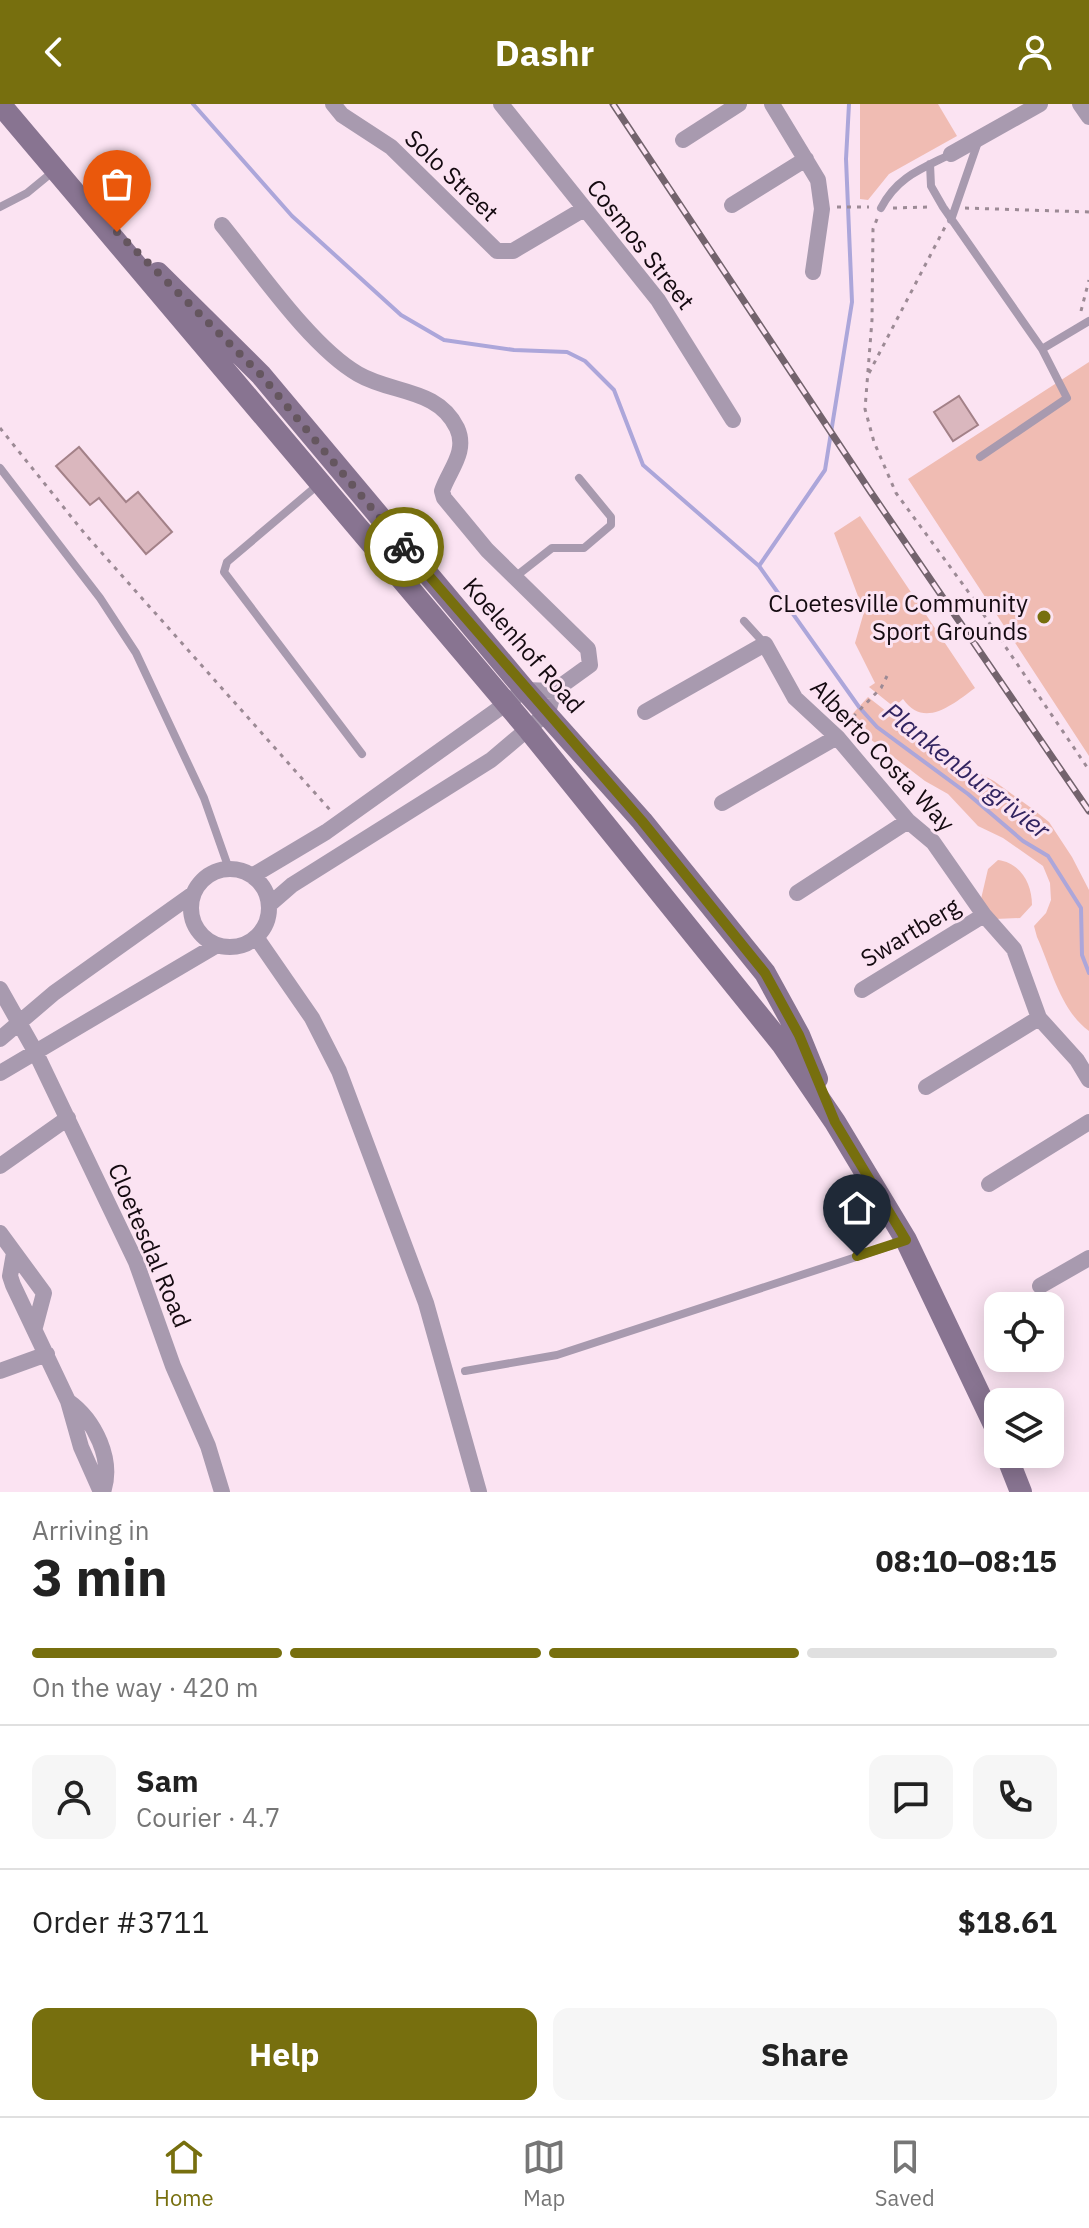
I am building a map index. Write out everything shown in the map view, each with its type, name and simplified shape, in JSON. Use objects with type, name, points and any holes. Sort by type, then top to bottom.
[{"type":"main road","name":"Koelenhof Road","points":[[0,104],[529,730],[782,1044],[835,1122],[906,1240],[984,1404]]},
{"type":"main road","name":"Koelenhof Road","points":[[55,170],[261,375],[525,690],[551,702],[765,973],[799,1035],[835,1122]]},
{"type":"main road","points":[[1012,1468],[1021,1492]]},
{"type":"street","name":"Solo Street","points":[[333,104],[342,115],[391,147],[497,251],[513,251],[584,209]]},
{"type":"street","name":"Cosmos Street","points":[[501,104],[658,300],[733,420]]},
{"type":"street","points":[[683,140],[739,104]]},
{"type":"street","points":[[772,104],[818,180],[822,197],[813,272]]},
{"type":"street","points":[[951,154],[1040,104]]},
{"type":"street","points":[[1080,104],[1089,117]]},
{"type":"street","points":[[732,205],[806,159]]},
{"type":"street","points":[[222,225],[331,354],[358,374],[384,386],[427,397],[443,408],[457,428],[460,443],[458,462],[442,491],[444,498],[514,577],[591,655],[590,665],[551,702],[529,730],[491,760],[292,885],[269,905]]},
{"type":"street","points":[[645,712],[765,644]]},
{"type":"street","name":"Alberto Costa Way","points":[[765,644],[795,698],[840,733],[908,821],[933,842],[984,915],[1014,949],[1039,1018],[1077,1060],[1089,1080]]},
{"type":"street","points":[[252,876],[341,822],[525,690]]},
{"type":"street","points":[[722,803],[840,733]]},
{"type":"street","points":[[797,893],[908,821]]},
{"type":"street","points":[[0,1039],[54,993],[193,894],[208,876],[229,869],[252,876],[266,894],[269,905],[263,928],[256,937],[237,946],[217,945],[0,1073]]},
{"type":"street","points":[[193,894],[192,918],[197,930],[217,945]]},
{"type":"street","name":"Swartberg","points":[[862,990],[984,915]]},
{"type":"street","points":[[256,937],[312,1018],[339,1071],[426,1303],[479,1492]]},
{"type":"street","name":"Cloetesdal Road","points":[[0,989],[35,1051],[136,1262],[173,1366],[208,1446],[222,1492]]},
{"type":"street","points":[[926,1087],[1039,1018]]},
{"type":"street","points":[[0,1166],[68,1118]]},
{"type":"street","points":[[989,1184],[1089,1122]]},
{"type":"street","points":[[0,1233],[44,1293],[35,1327]]},
{"type":"street","points":[[14,1253],[10,1276],[68,1401],[81,1447],[102,1492]]},
{"type":"street","points":[[1040,1286],[1089,1258]]},
{"type":"street","points":[[0,1371],[47,1354]]},
{"type":"lane","points":[[951,220],[979,137]]},
{"type":"lane","points":[[881,208],[891,188],[951,154]]},
{"type":"lane","points":[[930,164],[931,186],[943,207],[1042,349],[1067,400],[980,457]]},
{"type":"lane","points":[[0,207],[27,193],[55,170]]},
{"type":"lane","points":[[1042,349],[1089,321]]},
{"type":"lane","points":[[0,468],[100,598],[136,653],[204,798],[229,869]]},
{"type":"lane","points":[[514,577],[552,548],[584,548],[611,525],[611,517],[579,478]]},
{"type":"lane","points":[[319,484],[227,562],[224,572],[362,754]]},
{"type":"lane","name":"Alberto Costa Way","points":[[744,621],[765,644]]},
{"type":"lane","points":[[465,1371],[557,1355],[906,1240]]},
{"type":"path","points":[[832,208],[863,207]]},
{"type":"path","points":[[881,208],[943,207]]},
{"type":"path","points":[[956,208],[1089,212]]},
{"type":"path","points":[[867,376],[940,234],[951,220]]},
{"type":"path","points":[[873,229],[872,320],[865,409],[874,442],[896,493],[967,590],[1089,770]]},
{"type":"path","points":[[1077,329],[1089,280]]},
{"type":"path","points":[[0,428],[85,534],[341,822]]},
{"type":"path","points":[[840,733],[881,688],[887,676]]},
{"type":"shaded area","points":[[860,104],[938,104],[957,136],[889,174],[868,200],[860,199]]},
{"type":"shaded area","name":"CLoetesville Community Sport Grounds","points":[[1089,362],[1089,756],[908,479]]},
{"type":"shaded area","points":[[860,516],[975,688],[948,707],[929,713],[920,712],[903,699],[894,707],[869,687],[875,683],[855,643],[864,612],[834,533]]},
{"type":"shaded area","points":[[868,697],[937,751],[994,781],[1049,822],[1089,890],[1089,1031],[1064,1001],[1037,937],[1034,926],[1046,913],[1051,900],[1050,883],[1043,866],[1003,838],[978,826],[948,794],[925,781],[853,726],[847,720]]},
{"type":"shaded area","points":[[998,860],[1013,865],[1027,882],[1032,905],[1020,918],[995,919],[981,899],[988,869]]},
{"type":"building","points":[[959,396],[978,425],[953,441],[934,412]]},
{"type":"building","points":[[79,447],[126,502],[138,492],[172,532],[146,554],[99,498],[90,505],[56,466]]},
{"type":"waterway","name":"Plankenburgrivier","points":[[193,104],[292,216],[401,315],[444,340],[514,350],[567,352],[585,361],[614,390],[643,465],[759,566],[859,707],[877,727],[968,794],[1023,841],[1048,856],[1081,908],[1082,955],[1089,973]]},
{"type":"waterway","points":[[759,566],[825,470],[852,302],[846,159],[849,104]]},
{"type":"railway","points":[[613,104],[870,491],[1089,811]]},
{"type":"way so far","points":[[117,232],[261,375],[404,547]]},
{"type":"place","name":"CLoetesville Community Sport Grounds","points":[[1044,617]]},
{"type":"route","points":[[404,547],[525,690],[548,712],[642,821],[765,973],[799,1035],[835,1122],[906,1240],[857,1256]]}]
